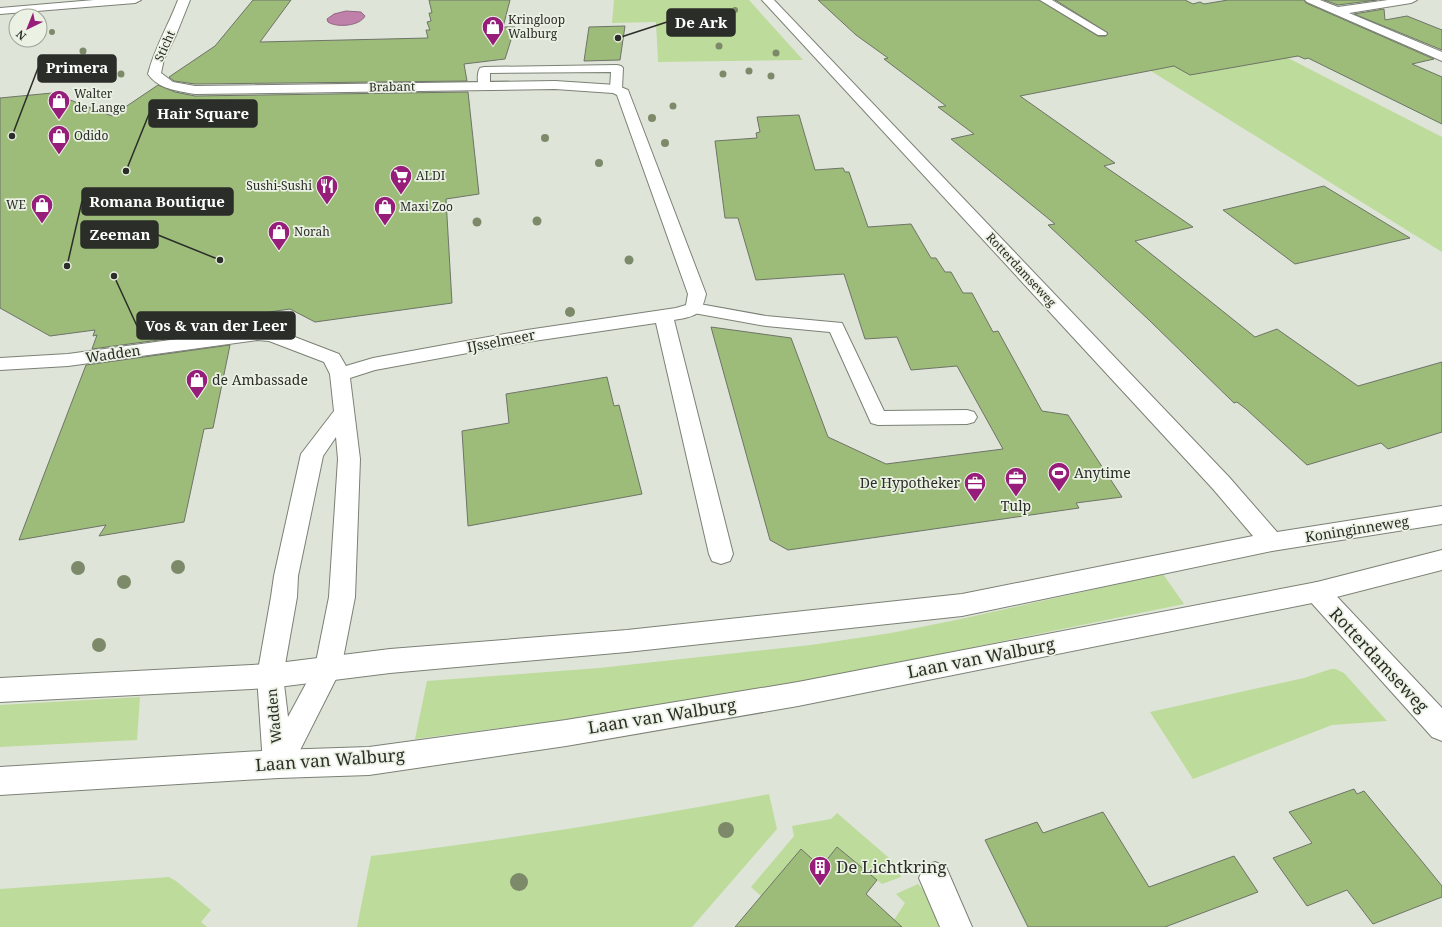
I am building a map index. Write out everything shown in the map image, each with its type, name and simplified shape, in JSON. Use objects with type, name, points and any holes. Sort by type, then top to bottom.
[{"type":"street","points":[[0,11],[135,0]]},
{"type":"street","name":"Sticht","points":[[169,85],[154,74],[158,59],[170,35],[184,0]]},
{"type":"street","name":"Rotterdamseweg","points":[[768,0],[1221,483],[1272,542]]},
{"type":"street","points":[[1311,0],[1442,57]]},
{"type":"street","points":[[1337,11],[1411,0]]},
{"type":"street","name":"Brabant","points":[[169,85],[195,90],[555,85],[616,89]]},
{"type":"street","points":[[616,89],[623,93],[697,294],[694,308]]},
{"type":"street","name":"IJsselmeer","points":[[340,374],[373,364],[527,336],[680,314],[694,308]]},
{"type":"street","points":[[664,316],[721,554]]},
{"type":"street","name":"Wadden","points":[[0,364],[68,360],[256,334],[272,335],[332,358],[340,374],[349,459],[342,597],[328,669],[278,764]]},
{"type":"street","name":"Wadden","points":[[278,764],[270,676],[284,597],[286,576],[312,454],[343,413]]},
{"type":"street","name":"Koninginneweg","points":[[1272,542],[1442,515]]},
{"type":"street","points":[[0,690],[270,676],[390,660],[627,641],[962,605],[1272,542]]},
{"type":"street","points":[[1317,592],[1442,560]]},
{"type":"street","name":"Rotterdamseweg","points":[[1317,592],[1442,728]]},
{"type":"street","name":"Laan van Walburg","points":[[0,781],[278,764],[369,761],[581,730],[798,694],[1317,592]]},
{"type":"street","points":[[935,878],[956,927]]},
{"type":"lane","points":[[1045,0],[1102,33]]},
{"type":"lane","points":[[484,86],[484,70],[617,68],[616,89]]},
{"type":"lane","points":[[694,308],[766,320],[836,327],[878,418],[967,417]]},
{"type":"green space","points":[[614,0],[749,0],[803,60],[658,62],[656,22],[612,23]]},
{"type":"green space","points":[[1204,15],[1442,137],[1442,252],[1093,35]]},
{"type":"green space","points":[[1163,574],[1184,604],[813,680],[609,714],[415,739],[427,681],[599,668],[811,645],[891,633],[961,619]]},
{"type":"green space","points":[[1331,669],[1344,673],[1387,721],[1332,725],[1193,779],[1150,712],[1304,678]]},
{"type":"green space","points":[[140,697],[137,740],[0,747],[0,705]]},
{"type":"green space","points":[[769,794],[777,829],[692,927],[357,927],[371,856],[570,828]]},
{"type":"green space","points":[[837,813],[896,864],[901,877],[882,884],[837,847],[821,867],[801,849],[761,896],[751,887],[794,836],[792,826],[831,819]]},
{"type":"green space","points":[[169,877],[211,910],[201,922],[207,927],[0,927],[0,889]]},
{"type":"green space","points":[[918,884],[925,892],[940,927],[902,927],[894,920],[905,903],[896,894]]},
{"type":"shaded area","points":[[346,11],[361,12],[365,16],[358,22],[348,25],[337,25],[328,22],[327,19],[334,14]]},
{"type":"building","points":[[253,0],[291,0],[260,42],[428,38],[426,30],[430,30],[427,22],[431,21],[429,13],[432,13],[429,0],[510,0],[503,27],[515,27],[505,59],[464,64],[467,81],[195,84],[174,81],[169,77],[215,46]]},
{"type":"building","points":[[818,0],[1039,0],[1098,36],[1106,36],[1108,33],[1055,0],[1185,0],[1193,4],[1200,2],[1204,4],[1228,0],[1304,0],[1306,3],[1434,59],[1412,64],[1442,77],[1442,124],[1308,58],[1305,59],[1298,56],[1190,75],[1174,66],[1020,96],[1115,163],[1104,166],[1193,227],[1135,241],[1255,337],[1277,329],[1358,386],[1442,362],[1442,432],[1388,449],[1381,443],[1307,465],[1246,409],[1237,402],[1234,403],[1048,225],[1055,224],[951,139],[974,134],[938,107],[946,106],[884,59],[888,58],[856,35]]},
{"type":"building","points":[[1324,0],[1377,0],[1338,5]]},
{"type":"building","points":[[1384,9],[1385,20],[1407,16],[1442,30],[1442,50],[1354,14]]},
{"type":"building","points":[[625,26],[620,60],[584,61],[589,27]]},
{"type":"building","points":[[158,85],[175,92],[195,96],[468,92],[479,194],[446,199],[452,303],[315,322],[290,309],[236,317],[233,330],[92,349],[97,335],[93,336],[95,330],[50,336],[0,308],[0,98],[52,93],[112,116]]},
{"type":"building","points":[[799,115],[815,170],[843,168],[845,172],[849,172],[868,227],[911,224],[931,258],[936,258],[945,272],[951,272],[963,293],[972,293],[993,332],[998,331],[1042,411],[1068,415],[1122,497],[1076,503],[1079,508],[788,550],[770,540],[711,327],[791,338],[828,437],[886,464],[1003,449],[957,366],[911,370],[897,337],[865,339],[844,274],[756,280],[738,218],[725,218],[715,141],[757,138],[756,133],[760,132],[757,117]]},
{"type":"building","points":[[1324,186],[1410,238],[1295,264],[1223,210]]},
{"type":"building","points":[[230,345],[213,428],[204,429],[184,522],[99,536],[106,525],[19,540],[86,365]]},
{"type":"building","points":[[607,377],[614,406],[619,405],[642,494],[468,526],[462,431],[509,423],[506,394]]},
{"type":"building","points":[[1354,789],[1357,794],[1364,791],[1442,886],[1442,897],[1373,924],[1347,890],[1307,906],[1273,858],[1312,843],[1289,812]]},
{"type":"building","points":[[1103,812],[1149,887],[1234,856],[1258,892],[1165,927],[1028,927],[985,840],[1037,822],[1043,833]]},
{"type":"building","name":"De Lichtkring","points":[[837,847],[877,880],[866,894],[902,927],[735,927],[801,849],[821,867]]},
{"type":"place","name":"De Ark","points":[[618,38]]},
{"type":"place","name":"Kringloop Walburg","points":[[493,46]]},
{"type":"place","name":"Walter de Lange","points":[[59,120]]},
{"type":"place","name":"Primera","points":[[12,136]]},
{"type":"place","name":"Odido","points":[[59,156]]},
{"type":"place","name":"Hair Square","points":[[126,171]]},
{"type":"place","name":"ALDI","points":[[401,196]]},
{"type":"place","name":"Sushi-Sushi","points":[[327,206]]},
{"type":"place","name":"WE","points":[[42,224]]},
{"type":"place","name":"Maxi Zoo","points":[[385,226]]},
{"type":"place","name":"Norah","points":[[279,252]]},
{"type":"place","name":"Zeeman","points":[[220,260]]},
{"type":"place","name":"Romana Boutique","points":[[67,266]]},
{"type":"place","name":"Vos & van der Leer","points":[[114,276]]},
{"type":"place","name":"de Ambassade","points":[[197,400]]},
{"type":"place","name":"Anytime","points":[[1059,492]]},
{"type":"place","name":"Tulp","points":[[1016,498]]},
{"type":"place","name":"De Hypotheker","points":[[975,502]]},
{"type":"place","name":"De Lichtkring","points":[[820,886]]}]
